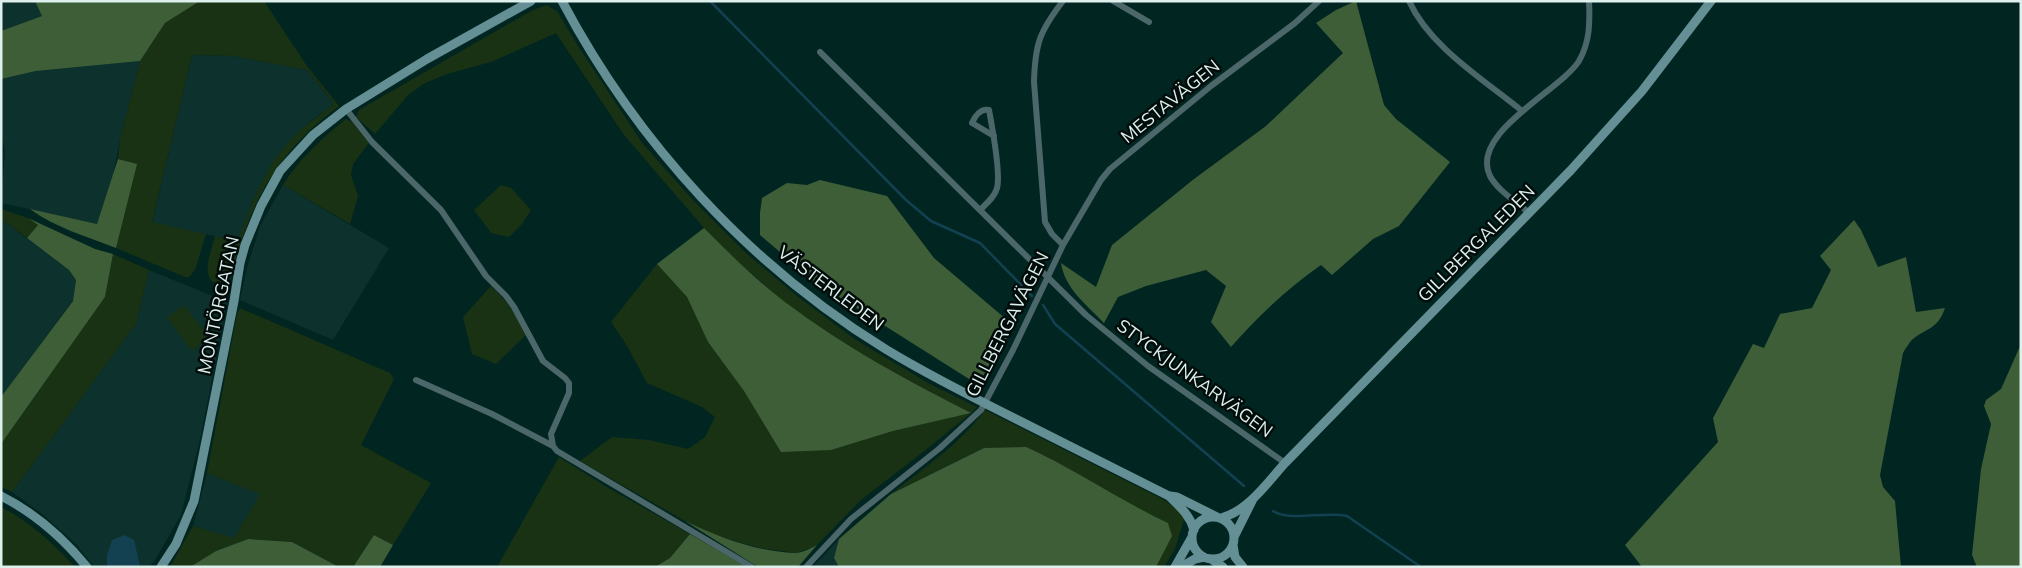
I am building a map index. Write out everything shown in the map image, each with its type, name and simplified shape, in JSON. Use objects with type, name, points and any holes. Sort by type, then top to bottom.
[{"type":"street","name":"MONTÖRGATAN","points":[[161,567],[176,544],[194,501],[240,263],[251,228],[274,182],[287,163],[313,134],[346,109],[531,1]]},
{"type":"street","name":"VÄSTERLEDEN","points":[[562,1],[594,58],[632,114],[677,171],[735,232],[780,272],[838,318],[910,364],[965,394],[1169,496],[1177,497],[1219,518]]},
{"type":"street","name":"GILLBERGAVÄGEN","points":[[806,567],[851,519],[940,448],[975,417],[988,397],[1049,277],[1063,245],[1052,234],[1045,222],[1034,66],[1039,39],[1046,23],[1063,1]]},
{"type":"street","points":[[1114,1],[1149,22]]},
{"type":"street","name":"MESTAVÄGEN","points":[[1063,245],[1090,197],[1110,168],[1211,86],[1295,23],[1319,1]]},
{"type":"street","points":[[1409,1],[1418,19],[1434,40],[1522,111]]},
{"type":"street","points":[[1529,213],[1495,183],[1487,166],[1488,154],[1492,144],[1522,111],[1563,79],[1578,62],[1588,42],[1590,26],[1589,1]]},
{"type":"street","name":"GILLBERGALEDEN","points":[[1219,518],[1230,516],[1254,498],[1285,463],[1529,213],[1642,90],[1711,1]]},
{"type":"street","name":"STYCKJUNKARVÄGEN","points":[[820,52],[1086,314],[1148,366],[1285,463]]},
{"type":"street","points":[[346,109],[372,142],[441,210],[486,276],[510,302],[526,327],[543,362],[565,378],[568,383],[569,393],[551,434],[553,446]]},
{"type":"street","points":[[980,210],[995,194],[997,188],[994,136]]},
{"type":"street","points":[[416,380],[492,414],[553,446],[557,451],[752,567]]},
{"type":"street","points":[[1,496],[43,523],[87,567]]},
{"type":"street","name":"VÄSTERLEDEN","points":[[1169,496],[1188,516],[1193,534]]},
{"type":"street","name":"GILLBERGALEDEN","points":[[1234,541],[1254,498]]},
{"type":"street","points":[[1175,567],[1197,524],[1205,518],[1219,518],[1230,526],[1234,541],[1234,554],[1243,567]]},
{"type":"street","points":[[1193,534],[1195,549],[1223,567]]},
{"type":"street","points":[[1181,567],[1195,559],[1223,556],[1229,551],[1234,541]]},
{"type":"shaded area","points":[[1,1],[35,1],[42,16],[1,31]]},
{"type":"shaded area","points":[[192,55],[234,56],[307,70],[334,104],[308,123],[257,192],[237,241],[152,223]]},
{"type":"shaded area","points":[[140,61],[120,139],[112,181],[97,224],[1,203],[5,151],[1,132],[1,79],[36,71]]},
{"type":"shaded area","points":[[283,185],[389,248],[333,340],[240,300],[247,268],[260,226]]},
{"type":"shaded area","points":[[1,219],[69,270],[76,280],[73,300],[1,397]]},
{"type":"shaded area","points":[[149,270],[227,302],[200,440],[181,515],[149,567],[94,567],[76,544],[41,513],[12,492],[136,324]]},
{"type":"shaded area","points":[[207,473],[261,493],[234,539],[193,526]]},
{"type":"shaded area","points":[[125,535],[134,540],[140,566],[107,567],[107,556],[112,540]]},
{"type":"shaded area","points":[[839,539],[834,558],[839,567],[813,567]]},
{"type":"green space","points":[[35,1],[200,1],[165,23],[140,61],[36,71],[1,79],[1,31],[42,16]]},
{"type":"green space","points":[[200,1],[264,1],[307,66],[339,106],[296,144],[266,185],[245,231],[228,285],[225,286],[212,281],[209,276],[208,263],[215,236],[237,241],[257,192],[276,157],[295,135],[334,104],[307,70],[234,56],[192,55],[152,222],[206,234],[195,270],[189,277],[185,277],[116,248],[136,164],[118,159],[120,139],[140,61],[165,23]]},
{"type":"green space","points":[[1356,1],[1384,105],[1396,119],[1450,162],[1399,226],[1373,239],[1332,275],[1321,265],[1273,303],[1231,347],[1211,322],[1226,286],[1206,270],[1146,286],[1118,297],[1104,323],[1072,289],[1063,272],[1061,263],[1096,287],[1112,245],[1194,179],[1266,126],[1343,53],[1316,23],[1336,10]]},
{"type":"green space","points":[[546,5],[557,11],[643,144],[692,199],[746,253],[797,296],[856,340],[930,384],[977,407],[971,413],[927,449],[861,500],[817,545],[797,553],[760,548],[713,535],[580,461],[612,437],[649,440],[688,449],[705,437],[715,417],[702,407],[647,383],[626,344],[611,322],[657,264],[687,297],[708,342],[744,391],[831,450],[893,431],[970,413],[912,384],[850,348],[784,302],[737,261],[704,228],[624,135],[556,33],[491,62],[447,74],[425,83],[408,95],[375,134],[356,117],[359,110],[531,11]]},
{"type":"green space","points":[[346,119],[352,122],[369,143],[353,164],[351,175],[358,196],[350,224],[283,185],[296,166],[312,149]]},
{"type":"green space","points":[[118,159],[137,164],[116,248],[61,227],[30,209],[97,224]]},
{"type":"green space","points":[[820,180],[887,196],[934,258],[1013,325],[985,384],[969,379],[814,281],[760,235],[762,198],[787,183],[807,185]]},
{"type":"green space","points":[[501,185],[511,188],[531,210],[522,224],[509,237],[491,233],[474,210]]},
{"type":"green space","points":[[1,209],[28,218],[38,225],[27,238],[1,219]]},
{"type":"green space","points":[[28,218],[95,249],[113,254],[105,297],[1,444],[1,397],[73,301],[76,280],[69,270],[27,238],[38,225]]},
{"type":"green space","points":[[1854,220],[1861,230],[1878,267],[1906,257],[1916,312],[1945,308],[1942,316],[1934,326],[1910,342],[1903,353],[1880,475],[1883,487],[1895,501],[1901,567],[1642,567],[1625,545],[1718,442],[1713,418],[1753,344],[1764,348],[1780,314],[1812,308],[1831,270],[1820,256]]},
{"type":"green space","points":[[704,228],[764,285],[807,318],[875,362],[971,413],[893,431],[831,450],[781,452],[744,391],[708,342],[687,297],[657,264]]},
{"type":"green space","points":[[113,254],[149,270],[136,324],[12,492],[1,487],[1,444],[105,297]]},
{"type":"green space","points":[[491,286],[511,309],[526,335],[496,364],[472,354],[463,317]]},
{"type":"green space","points":[[184,305],[209,338],[192,351],[167,318]]},
{"type":"green space","points":[[240,308],[390,373],[394,379],[361,445],[431,483],[393,545],[374,535],[353,567],[339,567],[292,542],[248,539],[216,551],[190,567],[170,567],[193,526],[234,538],[260,494],[207,473],[237,314]]},
{"type":"green space","points":[[2021,344],[2021,567],[1977,567],[1972,555],[1981,469],[1991,424],[1984,406],[1986,400],[2001,389]]},
{"type":"green space","points":[[985,410],[1166,501],[1185,516],[1175,549],[1164,567],[1156,567],[1168,523],[1133,507],[1045,456],[984,448],[891,494],[953,445]]},
{"type":"green space","points":[[1026,447],[1168,523],[1172,536],[1156,567],[839,567],[834,558],[839,539],[891,494],[984,448]]},
{"type":"green space","points":[[559,457],[605,486],[690,534],[670,558],[655,567],[497,567]]},
{"type":"green space","points":[[1,507],[22,519],[41,534],[75,567],[1,567]]},
{"type":"green space","points":[[685,521],[725,538],[767,550],[798,553],[817,545],[798,567],[758,567]]},
{"type":"green space","points":[[690,534],[747,567],[655,567],[670,558]]},
{"type":"green space","points":[[374,535],[393,545],[380,567],[353,567]]},
{"type":"green space","points":[[248,539],[292,542],[339,567],[190,567],[216,551]]},
{"type":"waterway","points":[[710,1],[906,200],[931,221],[980,243],[1032,296]]},
{"type":"waterway","points":[[1043,305],[1055,324],[1244,486]]},
{"type":"waterway","points":[[1273,511],[1289,516],[1347,516],[1421,567]]}]
